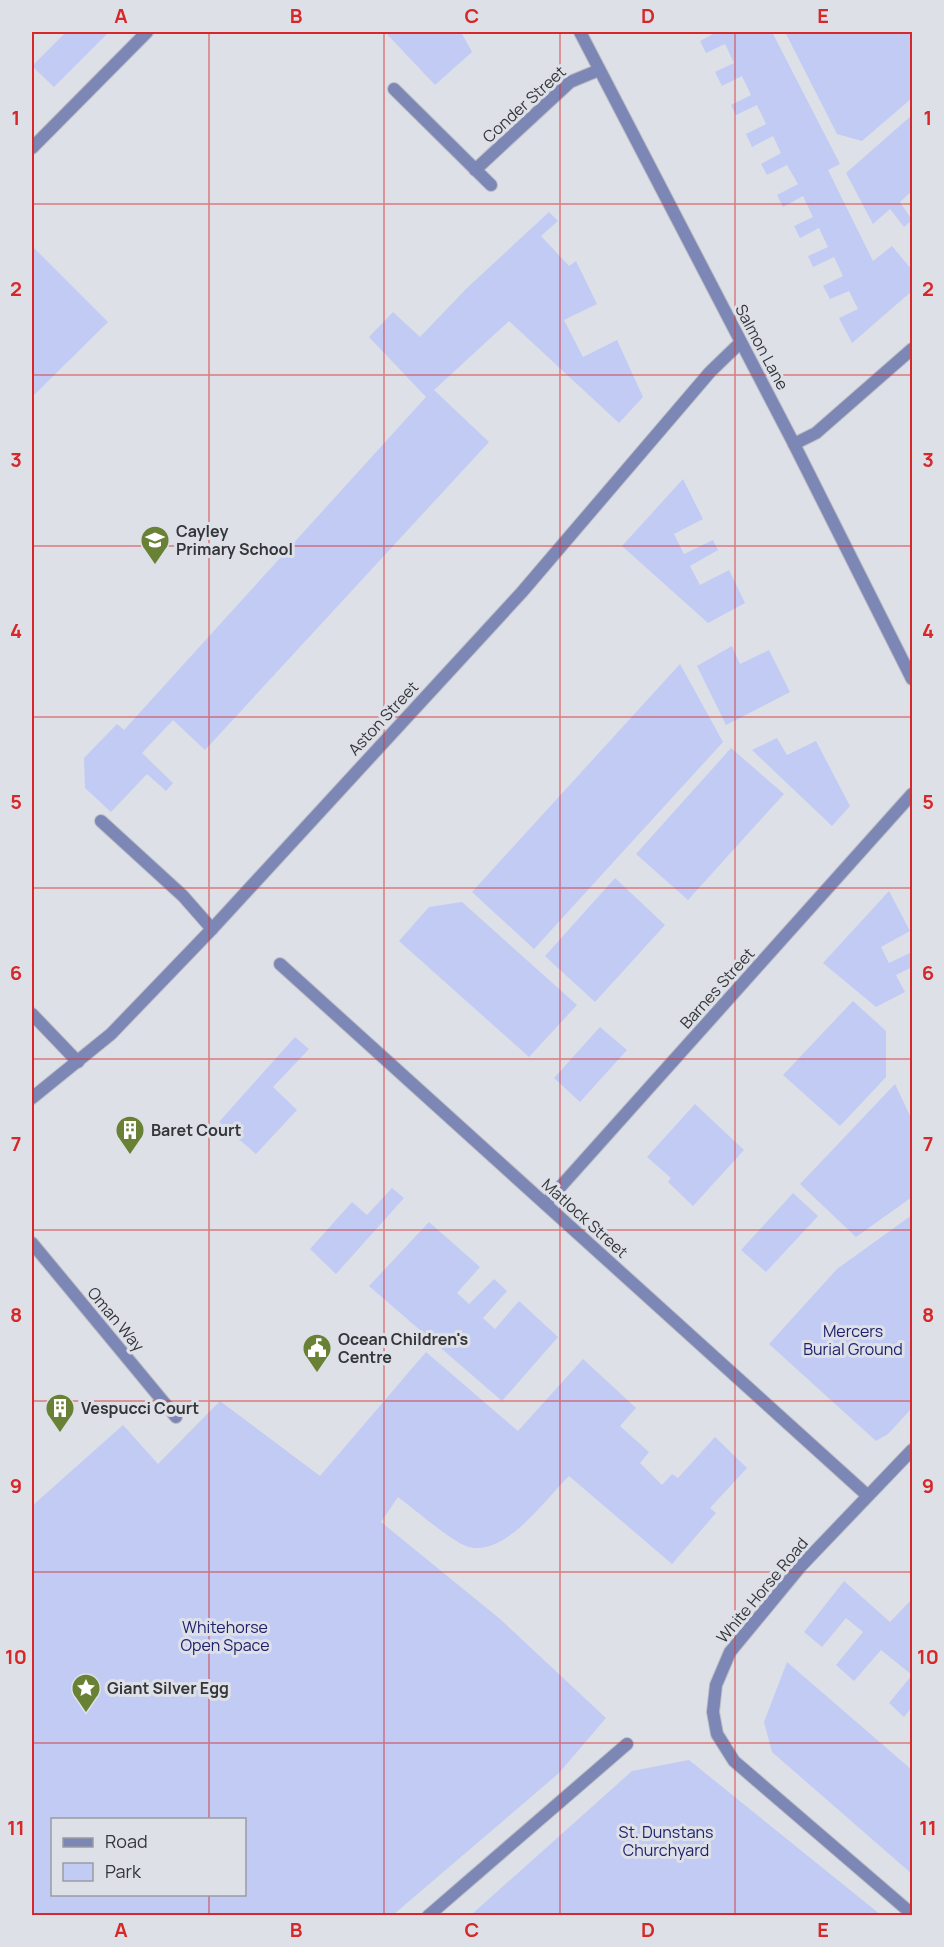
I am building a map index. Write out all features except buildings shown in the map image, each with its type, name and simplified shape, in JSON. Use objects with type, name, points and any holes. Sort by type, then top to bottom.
[{"type":"street","points":[[32,148],[147,32]]},
{"type":"street","name":"Salmon Lane","points":[[580,32],[794,444],[912,680]]},
{"type":"street","name":"Conder Street","points":[[475,170],[570,81],[599,70]]},
{"type":"street","points":[[394,89],[490,185]]},
{"type":"street","name":"Aston Street","points":[[32,1098],[111,1034],[212,929],[522,592],[710,372],[740,343]]},
{"type":"street","points":[[794,444],[816,433],[912,349]]},
{"type":"street","name":"Barnes Street","points":[[545,1204],[912,794]]},
{"type":"street","points":[[101,821],[183,896],[212,929]]},
{"type":"street","name":"Matlock Street","points":[[280,964],[868,1496]]},
{"type":"street","points":[[32,1014],[78,1062]]},
{"type":"street","name":"Oman Way","points":[[32,1243],[176,1417]]},
{"type":"street","name":"White Horse Road","points":[[912,1450],[801,1566],[730,1652],[716,1685],[713,1723],[717,1734],[734,1761],[912,1914]]},
{"type":"street","points":[[428,1916],[627,1744]]},
{"type":"green space","points":[[66,32],[109,32],[54,87],[32,66]]},
{"type":"green space","points":[[385,32],[461,32],[472,52],[435,85]]},
{"type":"green space","points":[[717,32],[772,32],[840,164],[828,170],[873,261],[892,246],[912,270],[912,291],[852,343],[839,318],[858,309],[849,291],[830,299],[823,286],[843,276],[834,257],[813,267],[808,256],[828,247],[819,228],[800,238],[794,226],[813,217],[803,196],[783,207],[777,195],[798,184],[787,165],[767,175],[761,164],[781,153],[773,136],[752,147],[746,134],[766,124],[757,105],[736,115],[731,105],[751,95],[742,76],[722,86],[715,72],[734,63],[725,44],[706,53],[700,41]]},
{"type":"green space","points":[[785,32],[912,32],[912,98],[862,141],[837,134]]},
{"type":"green space","points":[[912,115],[912,191],[900,202],[912,220],[904,227],[890,209],[873,224],[846,173]]},
{"type":"green space","points":[[549,212],[558,221],[541,236],[569,266],[576,261],[597,304],[564,320],[583,357],[617,340],[643,397],[619,423],[509,321],[434,390],[489,442],[205,750],[173,720],[142,753],[173,783],[166,791],[147,774],[111,812],[85,788],[84,758],[117,724],[124,730],[426,397],[369,337],[393,312],[420,337],[467,288]]},
{"type":"green space","points":[[32,246],[108,322],[32,397]]},
{"type":"green space","points":[[683,479],[703,519],[674,534],[684,554],[713,540],[718,550],[690,566],[700,585],[729,570],[745,603],[708,623],[622,546]]},
{"type":"green space","points":[[732,646],[740,664],[769,650],[790,692],[726,725],[697,666]]},
{"type":"green space","points":[[680,664],[723,742],[534,949],[472,892]]},
{"type":"green space","points":[[777,738],[787,755],[816,741],[850,806],[832,826],[752,750]]},
{"type":"green space","points":[[731,748],[784,794],[688,900],[636,854]]},
{"type":"green space","points":[[615,878],[665,925],[595,1002],[545,956]]},
{"type":"green space","points":[[889,891],[910,931],[881,947],[889,963],[912,952],[912,967],[896,975],[905,992],[876,1007],[823,963]]},
{"type":"green space","points":[[462,902],[577,1005],[529,1057],[399,941],[429,907]]},
{"type":"green space","points":[[853,1001],[886,1031],[886,1077],[840,1126],[783,1075]]},
{"type":"green space","points":[[600,1027],[627,1050],[580,1102],[554,1078]]},
{"type":"green space","points":[[295,1037],[309,1049],[273,1087],[297,1110],[256,1154],[219,1122]]},
{"type":"green space","points":[[895,1084],[912,1120],[912,1197],[856,1237],[800,1184]]},
{"type":"green space","points":[[695,1104],[744,1150],[693,1206],[668,1182],[671,1178],[647,1157]]},
{"type":"green space","points":[[392,1188],[404,1198],[336,1274],[310,1249],[352,1202],[367,1215]]},
{"type":"green space","points":[[793,1193],[818,1216],[766,1272],[741,1250]]},
{"type":"green space","name":"Mercers Burial Ground","points":[[912,1215],[912,1408],[888,1434],[876,1441],[769,1344],[837,1269]]},
{"type":"green space","points":[[429,1222],[480,1267],[457,1293],[469,1304],[494,1279],[507,1291],[483,1318],[495,1329],[519,1301],[558,1337],[502,1401],[369,1286]]},
{"type":"green space","name":"Whitehorse Open Space","points":[[426,1352],[518,1431],[583,1359],[636,1408],[620,1426],[649,1452],[640,1463],[662,1485],[672,1474],[678,1478],[715,1437],[747,1468],[710,1508],[716,1513],[672,1564],[569,1476],[536,1512],[509,1536],[495,1544],[480,1548],[459,1543],[398,1497],[381,1522],[500,1619],[606,1718],[559,1773],[393,1915],[32,1915],[32,1506],[123,1425],[158,1464],[220,1401],[320,1476]]},
{"type":"green space","points":[[844,1581],[890,1622],[912,1599],[912,1675],[881,1650],[854,1681],[836,1665],[863,1632],[846,1618],[822,1647],[804,1632]]},
{"type":"green space","points":[[787,1662],[912,1770],[912,1874],[772,1752],[764,1722]]},
{"type":"green space","points":[[912,1675],[912,1707],[904,1717],[889,1703]]},
{"type":"green space","name":"St. Dunstans Churchyard","points":[[689,1760],[881,1915],[471,1915],[632,1771]]},
{"type":"place","name":"Cayley Primary School","points":[[155,566]]},
{"type":"place","name":"Baret Court","points":[[130,1156]]},
{"type":"place","name":"Ocean Children's Centre","points":[[317,1374]]},
{"type":"place","name":"Vespucci Court","points":[[60,1434]]},
{"type":"place","name":"Giant Silver Egg","points":[[86,1714]]}]
